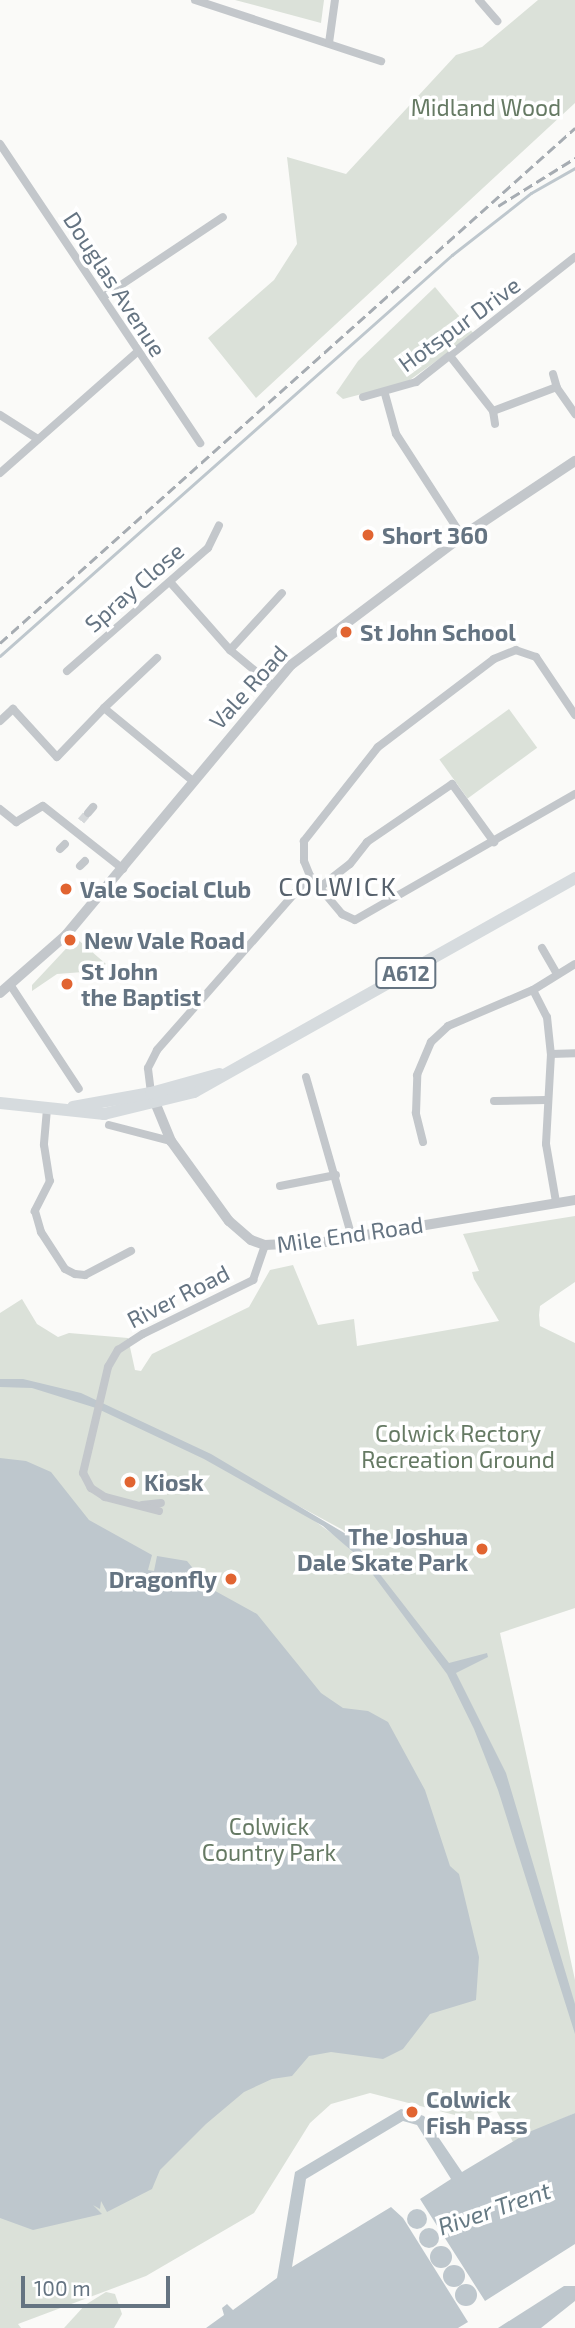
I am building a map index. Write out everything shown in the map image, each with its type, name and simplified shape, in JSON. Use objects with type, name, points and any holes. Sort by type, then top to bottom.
[{"type":"main road","name":"A612","points":[[0,1103],[104,1114],[218,1081],[575,878]]},
{"type":"street","points":[[329,43],[335,0]]},
{"type":"street","points":[[479,0],[497,21]]},
{"type":"street","points":[[201,1],[381,61]]},
{"type":"street","name":"Douglas Avenue","points":[[0,144],[103,297],[136,353],[200,443]]},
{"type":"street","points":[[103,297],[223,217]]},
{"type":"street","name":"Hotspur Drive","points":[[363,397],[385,394],[416,382],[573,263]]},
{"type":"street","points":[[0,473],[136,353]]},
{"type":"street","points":[[450,356],[493,411],[495,425]]},
{"type":"street","points":[[553,374],[557,387],[575,414]]},
{"type":"street","points":[[493,411],[557,387]]},
{"type":"street","points":[[385,394],[396,435],[462,536]]},
{"type":"street","points":[[0,415],[38,439]]},
{"type":"street","name":"Vale Road","points":[[3,989],[63,939],[123,869],[271,684],[304,653],[462,536],[575,461]]},
{"type":"street","name":"Spray Close","points":[[67,671],[208,548],[219,525]]},
{"type":"street","points":[[170,582],[230,650],[271,684]]},
{"type":"street","points":[[230,650],[282,593]]},
{"type":"street","points":[[575,715],[536,657],[516,650],[494,659],[378,747],[304,841],[310,876],[342,914],[355,920],[575,794]]},
{"type":"street","points":[[0,721],[13,709],[57,757],[157,658]]},
{"type":"street","points":[[104,708],[193,781]]},
{"type":"street","points":[[320,888],[350,864],[368,842],[452,784],[494,842]]},
{"type":"street","points":[[0,809],[16,822],[43,806],[76,829],[95,850],[123,869]]},
{"type":"street","points":[[153,1099],[148,1068],[157,1050],[310,876]]},
{"type":"street","points":[[542,948],[557,974]]},
{"type":"street","points":[[423,1142],[416,1112],[417,1075],[431,1042],[467,1016],[533,990],[575,964]]},
{"type":"street","points":[[3,989],[79,1089]]},
{"type":"street","points":[[533,990],[547,1017],[551,1054],[546,1100],[546,1144],[556,1202]]},
{"type":"street","points":[[551,1054],[575,1054]]},
{"type":"street","points":[[306,1077],[337,1175],[352,1237]]},
{"type":"street","points":[[300,1091],[310,1088]]},
{"type":"street","name":"Mile End Road","points":[[153,1099],[171,1141],[229,1221],[251,1240],[265,1245],[352,1237],[575,1200]]},
{"type":"street","points":[[494,1101],[546,1100]]},
{"type":"street","points":[[51,1109],[44,1145],[50,1181],[34,1212],[35,1223],[55,1256],[75,1274],[85,1275],[131,1251]]},
{"type":"street","points":[[108,1125],[171,1141]]},
{"type":"street","points":[[295,1173],[297,1183]]},
{"type":"street","points":[[280,1186],[337,1175]]},
{"type":"street","name":"River Road","points":[[160,1507],[105,1497],[91,1488],[82,1462],[95,1429],[108,1367],[118,1350],[135,1339],[253,1280],[265,1245]]},
{"type":"green space","points":[[235,0],[324,0],[321,23]]},
{"type":"green space","name":"Midland Wood","points":[[538,0],[575,0],[575,103],[256,398],[208,338],[274,280],[297,244],[287,157],[346,174],[456,55],[482,47]]},
{"type":"green space","points":[[435,287],[474,334],[407,382],[343,399],[336,393],[358,361]]},
{"type":"green space","points":[[509,709],[537,748],[468,798],[439,760]]},
{"type":"green space","points":[[76,938],[106,964],[93,979],[83,972],[57,974],[32,991],[32,985]]},
{"type":"green space","name":"Colwick Country Park","points":[[575,1216],[575,1282],[540,1306],[539,1315],[540,1326],[575,1343],[575,1608],[500,1633],[575,1980],[575,2113],[513,2142],[496,2110],[474,2120],[370,2093],[331,2104],[310,2123],[254,2213],[146,2276],[18,2324],[21,2328],[0,2328],[0,1313],[22,1299],[37,1324],[58,1337],[69,1333],[128,1338],[135,1370],[141,1371],[152,1354],[249,1307],[270,1270],[293,1265],[318,1325],[354,1319],[357,1346],[499,1321],[474,1279],[472,1272],[479,1271],[463,1234]],"holes":[[[282,1497],[343,1530],[381,1571],[369,1568],[338,1538]]]},
{"type":"green space","points":[[106,2292],[115,2294],[122,2314],[114,2328],[64,2328],[85,2305]]},
{"type":"water","points":[[0,1379],[23,1379],[81,1393],[211,1454],[351,1537],[449,1663],[487,1653],[488,1657],[456,1673],[506,1773],[575,2004],[575,2034],[498,1790],[474,1729],[447,1674],[362,1560],[323,1526],[204,1459],[96,1408],[32,1388],[0,1387]]},
{"type":"water","name":"Colwick Country Park","points":[[0,1458],[26,1461],[51,1472],[89,1520],[152,1555],[148,1570],[154,1571],[157,1556],[187,1561],[208,1587],[257,1614],[321,1693],[343,1708],[368,1711],[388,1722],[425,1790],[450,1866],[459,1874],[479,1957],[476,2000],[430,2014],[403,2049],[383,2059],[331,2052],[309,2056],[292,2076],[272,2079],[244,2092],[206,2124],[160,2170],[152,2189],[107,2212],[101,2201],[100,2209],[93,2205],[102,2214],[33,2230],[0,2218]]},
{"type":"water","name":"River Trent","points":[[401,2109],[424,2116],[462,2172],[529,2132],[575,2113],[575,2244],[485,2301],[420,2199],[451,2179],[417,2125],[403,2121],[306,2179],[292,2267],[391,2207],[403,2218],[468,2322],[458,2328],[206,2328],[224,2315],[222,2308],[227,2304],[233,2310],[277,2278],[295,2172]]},
{"type":"water","points":[[413,2209],[421,2209],[427,2219],[421,2229],[413,2229],[407,2223],[407,2215]]},
{"type":"water","points":[[425,2228],[433,2228],[439,2238],[433,2248],[425,2248],[419,2242],[419,2234]]},
{"type":"water","points":[[441,2246],[449,2249],[452,2257],[449,2265],[441,2268],[433,2265],[430,2257],[433,2249]]},
{"type":"water","points":[[454,2265],[464,2272],[465,2276],[458,2286],[454,2287],[444,2280],[443,2276],[450,2266]]},
{"type":"water","points":[[466,2284],[474,2287],[477,2295],[474,2303],[466,2306],[458,2303],[455,2295],[458,2287]]},
{"type":"water","points":[[564,2286],[575,2286],[575,2301],[541,2328],[498,2328]]},
{"type":"waterway","points":[[0,656],[452,255],[531,193],[575,168]]},
{"type":"tunnel","points":[[81,821],[88,813]]},
{"type":"railway","points":[[0,643],[575,128]]},
{"type":"railway","points":[[498,206],[575,158]]},
{"type":"place","name":"Short 360","points":[[368,535]]},
{"type":"place","name":"St John School","points":[[346,632]]},
{"type":"place","name":"Vale Social Club","points":[[66,889]]},
{"type":"place","name":"New Vale Road","points":[[70,940]]},
{"type":"place","name":"St John the Baptist","points":[[67,984]]},
{"type":"place","name":"Kiosk","points":[[130,1482]]},
{"type":"place","name":"The Joshua Dale Skate Park","points":[[482,1549]]},
{"type":"place","name":"Dragonfly","points":[[231,1579]]},
{"type":"place","name":"Colwick Fish Pass","points":[[412,2112]]},
{"type":"district","name":"COLWICK","points":[[338,886]]},
{"type":"park label","name":"Colwick Rectory Recreation Ground","points":[[458,1446]]}]
